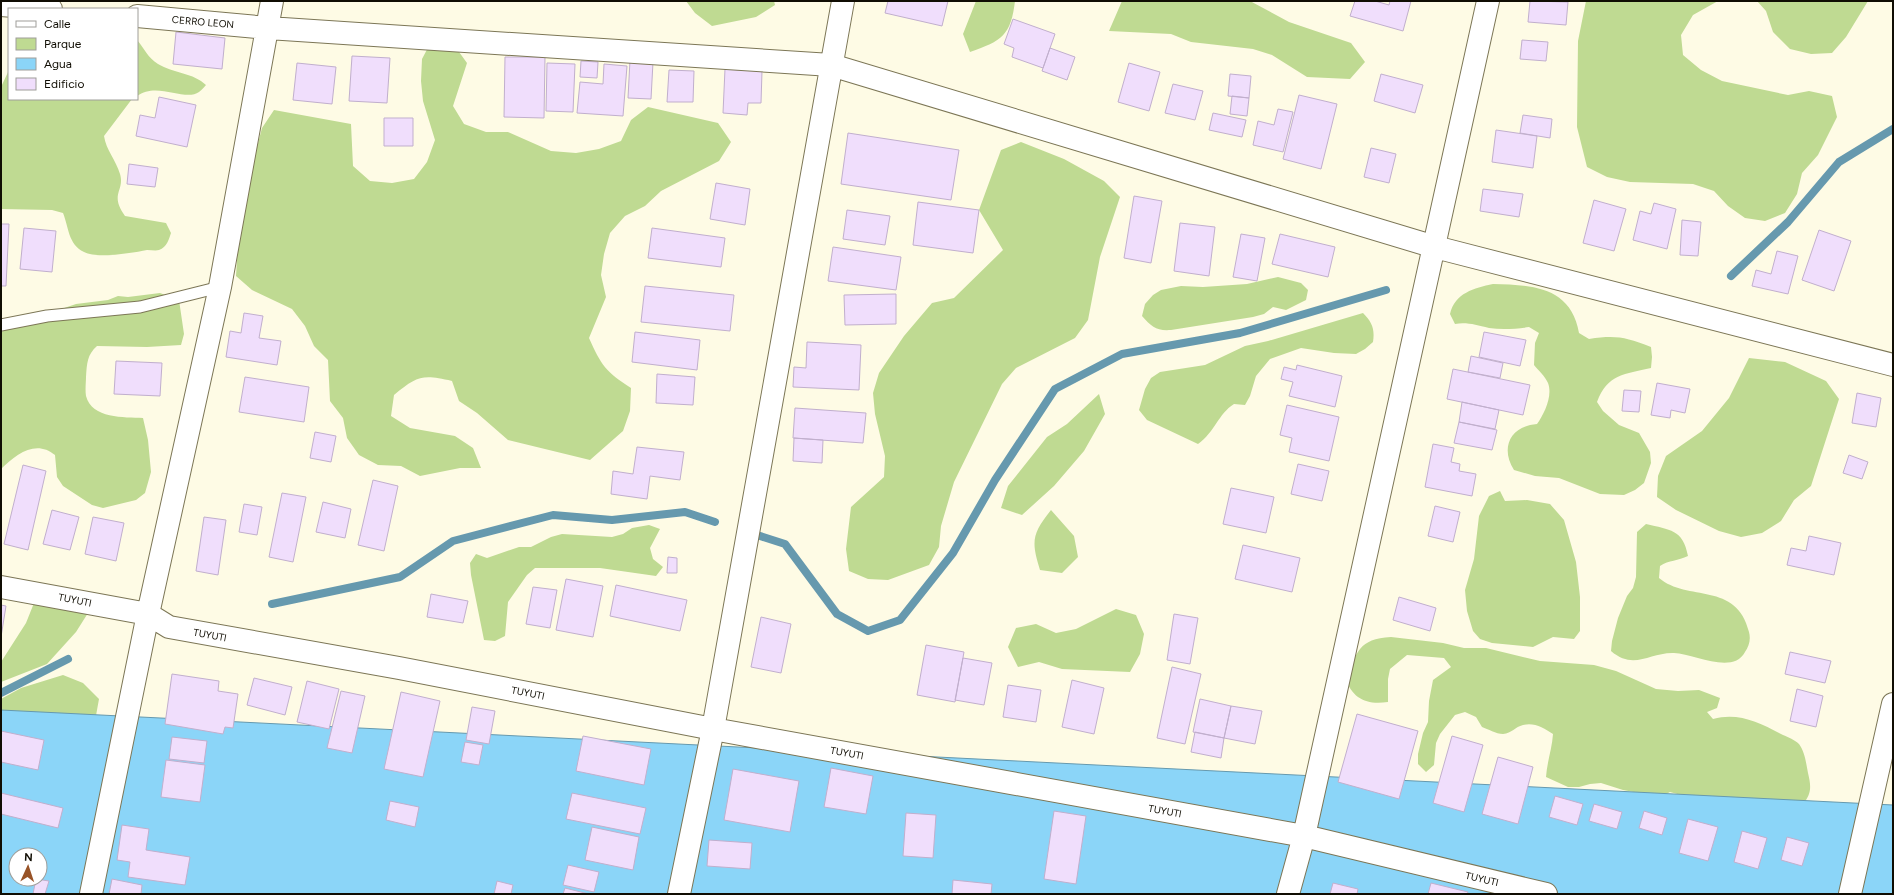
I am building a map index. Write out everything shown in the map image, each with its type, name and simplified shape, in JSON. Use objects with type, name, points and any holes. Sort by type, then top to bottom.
[{"type":"street","points":[[91,894],[148,614],[220,287],[272,1]]},
{"type":"street","points":[[679,894],[713,729],[843,1]]},
{"type":"street","points":[[1288,894],[1304,836],[1488,1]]},
{"type":"street","points":[[1,5],[38,8]]},
{"type":"street","name":"CERRO LEON","points":[[138,16],[268,28],[831,65],[1435,247],[1893,365]]},
{"type":"street","name":"TUYUTI","points":[[1,587],[148,614],[169,627],[399,668],[713,729],[1304,836],[1546,894]]},
{"type":"street","points":[[1850,894],[1893,704]]},
{"type":"lane","points":[[1,325],[47,316],[140,307],[220,287]]},
{"type":"green space","points":[[686,1],[774,1],[775,5],[756,17],[712,26],[695,13]]},
{"type":"green space","points":[[976,1],[1015,1],[1011,22],[1003,35],[990,44],[970,52],[963,34]]},
{"type":"green space","points":[[1122,1],[1250,1],[1289,22],[1351,43],[1365,62],[1350,79],[1307,77],[1272,55],[1253,49],[1191,42],[1171,34],[1109,31]]},
{"type":"green space","points":[[1586,1],[1718,1],[1693,15],[1681,35],[1683,55],[1701,70],[1722,81],[1788,95],[1809,91],[1832,96],[1837,117],[1818,155],[1802,173],[1797,194],[1785,213],[1765,221],[1745,218],[1728,206],[1714,191],[1693,184],[1630,182],[1607,177],[1587,167],[1577,127],[1578,41]]},
{"type":"green space","points":[[1757,1],[1868,1],[1846,37],[1832,53],[1811,54],[1790,49],[1773,32],[1766,11]]},
{"type":"green space","points":[[432,40],[454,45],[467,63],[453,106],[464,124],[486,132],[508,132],[551,151],[576,153],[599,149],[621,141],[631,120],[648,107],[718,123],[731,142],[719,161],[661,191],[645,206],[625,216],[610,233],[604,254],[601,275],[606,297],[589,338],[597,355],[605,367],[631,388],[630,411],[623,431],[590,460],[508,440],[477,413],[459,401],[452,381],[427,377],[415,380],[394,395],[391,416],[410,428],[455,436],[473,448],[481,468],[460,468],[420,476],[401,466],[378,465],[359,455],[347,438],[343,418],[330,401],[328,360],[314,346],[305,326],[292,309],[252,290],[236,276],[240,212],[262,128],[274,110],[351,124],[353,166],[370,181],[392,183],[414,179],[427,162],[435,140],[423,101],[421,81],[422,59]]},
{"type":"green space","points":[[138,41],[149,56],[158,64],[196,78],[206,85],[199,92],[186,95],[153,90],[138,96]]},
{"type":"green space","points":[[8,72],[8,100],[131,100],[104,136],[120,174],[121,185],[118,193],[118,203],[125,216],[166,223],[171,233],[164,247],[158,250],[147,250],[115,255],[90,254],[79,249],[75,245],[63,213],[52,210],[1,209],[1,87]]},
{"type":"green space","points":[[1021,142],[1064,159],[1104,181],[1120,197],[1100,257],[1088,320],[1075,338],[1016,368],[1002,384],[954,482],[941,526],[939,547],[929,565],[888,580],[868,579],[849,571],[846,549],[851,507],[884,477],[885,456],[875,414],[873,393],[879,373],[904,336],[932,303],[954,298],[1003,250],[979,210],[1001,150]]},
{"type":"green space","points":[[1278,277],[1301,283],[1308,290],[1306,300],[1286,310],[1273,307],[1264,314],[1253,317],[1171,330],[1155,328],[1142,316],[1145,304],[1153,295],[1161,290],[1181,286],[1203,287],[1247,284]]},
{"type":"green space","points":[[1493,284],[1521,285],[1547,291],[1558,297],[1568,306],[1575,317],[1579,333],[1589,339],[1614,337],[1634,341],[1651,347],[1651,368],[1618,377],[1606,386],[1597,402],[1603,411],[1619,425],[1639,433],[1650,452],[1651,463],[1644,483],[1635,490],[1624,495],[1600,494],[1559,478],[1535,476],[1514,470],[1508,454],[1510,440],[1520,429],[1537,424],[1549,399],[1548,383],[1534,365],[1535,343],[1539,333],[1529,327],[1499,329],[1468,324],[1455,324],[1450,314],[1456,301],[1461,296],[1479,287]]},
{"type":"green space","points":[[160,293],[179,300],[184,334],[181,345],[147,347],[97,346],[89,356],[86,372],[86,396],[89,404],[95,409],[102,413],[118,417],[143,418],[148,440],[151,472],[145,493],[136,500],[103,508],[92,505],[63,486],[57,477],[55,455],[48,450],[41,448],[26,450],[13,458],[1,469],[1,332],[23,322],[76,304],[108,300],[118,296],[128,297]]},
{"type":"green space","points":[[1363,313],[1371,323],[1374,333],[1373,342],[1365,349],[1356,354],[1334,353],[1301,348],[1270,359],[1256,376],[1250,396],[1245,405],[1234,404],[1229,408],[1209,434],[1198,444],[1147,420],[1139,410],[1145,389],[1151,378],[1160,372],[1205,365],[1245,346],[1268,341]]},
{"type":"green space","points":[[1749,358],[1785,362],[1826,381],[1839,399],[1811,486],[1794,500],[1781,521],[1762,533],[1741,537],[1719,531],[1676,510],[1657,497],[1658,476],[1666,456],[1702,431],[1729,398]]},
{"type":"green space","points":[[1099,394],[1105,414],[1084,451],[1054,486],[1022,515],[1001,508],[1008,486],[1047,437],[1067,424]]},
{"type":"green space","points":[[1500,491],[1505,501],[1527,500],[1550,504],[1564,520],[1576,562],[1580,597],[1580,631],[1574,639],[1553,637],[1533,647],[1492,643],[1480,639],[1473,631],[1467,611],[1465,590],[1474,559],[1479,516],[1489,496]]},
{"type":"green space","points":[[1051,510],[1074,536],[1078,557],[1062,573],[1040,570],[1035,552],[1035,538],[1037,532],[1040,525]]},
{"type":"green space","points":[[1646,524],[1674,532],[1683,540],[1686,547],[1688,556],[1660,566],[1659,578],[1670,585],[1723,599],[1734,605],[1743,616],[1750,635],[1750,640],[1749,645],[1739,659],[1732,662],[1723,663],[1712,662],[1682,654],[1665,653],[1642,659],[1627,660],[1619,657],[1611,651],[1618,618],[1627,596],[1633,588],[1636,577],[1637,532]]},
{"type":"green space","points":[[649,525],[660,529],[650,548],[653,559],[663,567],[656,576],[600,568],[535,568],[527,575],[508,602],[505,636],[495,641],[484,640],[471,575],[470,563],[476,554],[487,558],[519,547],[531,547],[551,537],[562,534],[612,537],[623,534],[632,528]]},
{"type":"green space","points":[[34,603],[88,613],[76,632],[47,664],[1,682],[1,662],[26,623]]},
{"type":"green space","points":[[1116,609],[1136,615],[1144,634],[1140,654],[1130,672],[1062,669],[1039,662],[1018,667],[1008,647],[1016,628],[1036,624],[1056,633],[1076,629]]},
{"type":"green space","points":[[1391,637],[1443,643],[1464,648],[1486,648],[1540,661],[1594,665],[1616,671],[1656,689],[1678,691],[1699,690],[1720,698],[1717,708],[1707,712],[1713,719],[1732,717],[1749,720],[1766,726],[1799,744],[1804,754],[1810,782],[1808,796],[1803,804],[1692,798],[1670,792],[1660,797],[1623,790],[1601,783],[1579,787],[1568,787],[1546,777],[1553,734],[1531,724],[1520,726],[1503,734],[1498,733],[1482,727],[1476,717],[1465,712],[1455,715],[1440,734],[1436,743],[1434,765],[1426,772],[1418,764],[1418,754],[1423,733],[1428,722],[1429,701],[1433,680],[1451,667],[1444,658],[1407,655],[1390,669],[1388,679],[1388,702],[1380,703],[1361,699],[1352,691],[1345,678],[1360,648],[1365,644],[1380,638]]},
{"type":"green space","points":[[63,675],[83,683],[99,699],[91,743],[1,719],[1,699],[21,688]]},
{"type":"water","points":[[1,710],[1893,805],[1893,894],[1,894]]},
{"type":"building","points":[[888,1],[948,1],[942,26],[885,13]]},
{"type":"building","points":[[1355,1],[1375,1],[1389,5],[1390,1],[1411,1],[1403,31],[1350,16]]},
{"type":"building","points":[[1530,1],[1568,2],[1566,25],[1528,22]]},
{"type":"building","points":[[1013,19],[1055,34],[1043,68],[1012,57],[1014,48],[1004,44]]},
{"type":"building","points":[[176,32],[225,38],[222,69],[173,64]]},
{"type":"building","points":[[1522,40],[1548,42],[1546,61],[1520,59]]},
{"type":"building","points":[[1050,48],[1075,57],[1067,80],[1042,71]]},
{"type":"building","points":[[352,56],[390,58],[387,103],[349,101]]},
{"type":"building","points":[[505,57],[545,57],[544,118],[504,117]]},
{"type":"building","points":[[630,60],[653,62],[651,99],[628,98]]},
{"type":"building","points":[[581,61],[598,62],[597,78],[580,77]]},
{"type":"building","points":[[297,63],[336,67],[332,104],[293,100]]},
{"type":"building","points":[[547,63],[575,64],[573,112],[546,111]]},
{"type":"building","points":[[1129,63],[1160,72],[1149,111],[1118,102]]},
{"type":"building","points":[[604,64],[627,66],[623,116],[577,113],[580,82],[603,84]]},
{"type":"building","points":[[725,69],[762,71],[761,103],[748,103],[747,115],[723,113]]},
{"type":"building","points":[[669,70],[694,71],[693,102],[667,102]]},
{"type":"building","points":[[1230,74],[1251,76],[1249,98],[1228,96]]},
{"type":"building","points":[[1381,74],[1423,85],[1415,113],[1374,101]]},
{"type":"building","points":[[1173,84],[1203,91],[1195,120],[1165,113]]},
{"type":"building","points":[[1299,95],[1337,104],[1321,169],[1283,159]]},
{"type":"building","points":[[1232,96],[1249,98],[1247,116],[1230,114]]},
{"type":"building","points":[[159,97],[196,105],[187,147],[136,136],[140,115],[155,118]]},
{"type":"building","points":[[1278,109],[1293,112],[1283,152],[1253,145],[1258,121],[1274,125]]},
{"type":"building","points":[[1213,113],[1246,120],[1242,137],[1209,130]]},
{"type":"building","points":[[1523,115],[1552,119],[1550,138],[1520,133]]},
{"type":"building","points":[[384,118],[413,118],[413,146],[384,146]]},
{"type":"building","points":[[1496,130],[1537,136],[1533,168],[1492,162]]},
{"type":"building","points":[[848,133],[959,150],[951,200],[841,184]]},
{"type":"building","points":[[1371,148],[1396,154],[1389,183],[1364,177]]},
{"type":"building","points":[[129,164],[158,168],[155,187],[127,184]]},
{"type":"building","points":[[716,183],[750,189],[745,225],[710,219]]},
{"type":"building","points":[[1483,189],[1523,194],[1519,217],[1480,211]]},
{"type":"building","points":[[1134,196],[1162,201],[1151,263],[1124,258]]},
{"type":"building","points":[[1594,200],[1626,209],[1614,251],[1583,243]]},
{"type":"building","points":[[918,202],[979,210],[973,253],[913,245]]},
{"type":"building","points":[[1654,203],[1676,209],[1667,249],[1633,240],[1640,211],[1651,214]]},
{"type":"building","points":[[847,210],[890,216],[885,245],[843,239]]},
{"type":"building","points":[[1682,220],[1701,222],[1698,256],[1680,255]]},
{"type":"building","points":[[1180,223],[1215,227],[1209,276],[1174,271]]},
{"type":"building","points":[[1,224],[9,224],[6,286],[1,286]]},
{"type":"building","points":[[24,228],[56,231],[52,272],[20,269]]},
{"type":"building","points":[[652,228],[725,238],[721,267],[648,258]]},
{"type":"building","points":[[1819,230],[1851,241],[1834,291],[1802,280]]},
{"type":"building","points":[[1241,234],[1265,238],[1257,281],[1233,277]]},
{"type":"building","points":[[1280,234],[1335,247],[1328,277],[1272,264]]},
{"type":"building","points":[[833,247],[901,257],[896,290],[828,281]]},
{"type":"building","points":[[1777,251],[1798,256],[1788,294],[1752,286],[1756,270],[1771,274]]},
{"type":"building","points":[[645,286],[734,295],[730,331],[641,322]]},
{"type":"building","points":[[896,294],[896,324],[845,325],[844,295]]},
{"type":"building","points":[[244,313],[263,316],[259,338],[281,341],[277,365],[226,357],[230,331],[241,333]]},
{"type":"building","points":[[635,332],[700,340],[697,370],[632,362]]},
{"type":"building","points":[[1484,332],[1526,340],[1520,366],[1479,357]]},
{"type":"building","points":[[807,342],[861,345],[859,390],[793,387],[794,367],[806,368]]},
{"type":"building","points":[[1471,356],[1503,363],[1500,378],[1468,372]]},
{"type":"building","points":[[116,361],[162,363],[160,396],[114,394]]},
{"type":"building","points":[[1297,365],[1342,376],[1335,407],[1289,396],[1293,382],[1281,379],[1284,367],[1296,370]]},
{"type":"building","points":[[1453,369],[1530,385],[1523,415],[1447,399]]},
{"type":"building","points":[[657,374],[695,377],[693,405],[656,403]]},
{"type":"building","points":[[245,377],[309,387],[304,422],[239,412]]},
{"type":"building","points":[[1657,383],[1690,389],[1685,413],[1671,410],[1670,418],[1651,415]]},
{"type":"building","points":[[1624,390],[1641,391],[1639,412],[1622,411]]},
{"type":"building","points":[[1857,393],[1881,398],[1876,427],[1852,423]]},
{"type":"building","points":[[1462,402],[1499,410],[1495,429],[1459,422]]},
{"type":"building","points":[[1287,405],[1339,417],[1329,461],[1289,452],[1292,438],[1280,435]]},
{"type":"building","points":[[795,408],[866,413],[863,443],[793,438]]},
{"type":"building","points":[[1459,422],[1497,430],[1492,450],[1454,443]]},
{"type":"building","points":[[315,432],[336,436],[331,462],[310,458]]},
{"type":"building","points":[[794,438],[823,440],[822,463],[793,461]]},
{"type":"building","points":[[1433,444],[1454,448],[1451,462],[1460,464],[1459,471],[1476,474],[1472,496],[1425,487]]},
{"type":"building","points":[[637,447],[684,452],[680,480],[650,476],[647,499],[611,494],[613,471],[633,474]]},
{"type":"building","points":[[1849,455],[1868,462],[1862,479],[1843,473]]},
{"type":"building","points":[[1298,464],[1329,471],[1322,501],[1291,494]]},
{"type":"building","points":[[23,465],[46,471],[28,550],[4,544]]},
{"type":"building","points":[[373,480],[398,486],[384,551],[358,545]]},
{"type":"building","points":[[1231,488],[1274,497],[1266,533],[1223,524]]},
{"type":"building","points":[[282,493],[306,497],[293,562],[269,557]]},
{"type":"building","points":[[323,502],[351,509],[345,538],[316,532]]},
{"type":"building","points":[[244,504],[262,507],[257,535],[239,532]]},
{"type":"building","points":[[1435,506],[1460,512],[1453,542],[1428,536]]},
{"type":"building","points":[[52,510],[79,517],[70,550],[43,544]]},
{"type":"building","points":[[93,517],[124,523],[116,561],[85,554]]},
{"type":"building","points":[[204,517],[226,520],[218,575],[196,571]]},
{"type":"building","points":[[1809,536],[1841,543],[1834,575],[1787,565],[1791,548],[1806,551]]},
{"type":"building","points":[[1243,545],[1300,558],[1292,592],[1235,579]]},
{"type":"building","points":[[668,557],[677,558],[677,573],[667,573]]},
{"type":"building","points":[[566,579],[603,586],[593,637],[556,630]]},
{"type":"building","points":[[616,585],[687,600],[680,631],[610,616]]},
{"type":"building","points":[[533,587],[557,590],[550,628],[526,624]]},
{"type":"building","points":[[431,594],[468,601],[463,623],[427,617]]},
{"type":"building","points":[[1399,597],[1436,608],[1430,631],[1393,620]]},
{"type":"building","points":[[1,605],[6,606],[1,637]]},
{"type":"building","points":[[1174,614],[1198,618],[1190,664],[1167,660]]},
{"type":"building","points":[[761,617],[791,624],[781,673],[751,667]]},
{"type":"building","points":[[926,645],[964,652],[955,702],[917,695]]},
{"type":"building","points":[[1790,652],[1831,661],[1825,683],[1785,674]]},
{"type":"building","points":[[963,658],[992,663],[984,705],[955,700]]},
{"type":"building","points":[[1172,667],[1201,674],[1185,744],[1157,738]]},
{"type":"building","points":[[172,674],[219,681],[218,691],[238,694],[233,728],[225,727],[223,734],[165,724]]},
{"type":"building","points":[[254,678],[292,687],[285,715],[247,705]]},
{"type":"building","points":[[1072,680],[1104,688],[1094,734],[1062,727]]},
{"type":"building","points":[[307,681],[339,689],[329,729],[297,722]]},
{"type":"building","points":[[1008,685],[1041,690],[1036,722],[1003,717]]},
{"type":"building","points":[[1797,689],[1823,696],[1816,727],[1790,721]]},
{"type":"building","points":[[341,691],[365,696],[352,753],[327,748]]},
{"type":"building","points":[[401,692],[440,701],[423,777],[384,769]]},
{"type":"building","points":[[1200,699],[1231,706],[1224,738],[1193,732]]},
{"type":"building","points":[[1231,706],[1262,711],[1255,744],[1224,738]]},
{"type":"building","points":[[472,707],[495,711],[489,744],[466,740]]},
{"type":"building","points":[[1357,714],[1418,731],[1399,799],[1338,782]]},
{"type":"building","points":[[1,731],[44,740],[38,770],[1,762]]},
{"type":"building","points":[[1195,732],[1224,738],[1221,758],[1191,752]]},
{"type":"building","points":[[583,736],[651,749],[644,785],[576,771]]},
{"type":"building","points":[[1452,736],[1483,745],[1464,812],[1433,803]]},
{"type":"building","points":[[172,737],[207,741],[204,763],[169,759]]},
{"type":"building","points":[[465,742],[483,745],[479,765],[461,762]]},
{"type":"building","points":[[1498,757],[1533,767],[1518,824],[1482,814]]},
{"type":"building","points":[[166,760],[205,765],[200,802],[161,797]]},
{"type":"building","points":[[831,768],[873,776],[866,814],[824,807]]},
{"type":"building","points":[[733,769],[799,781],[790,832],[724,820]]},
{"type":"building","points":[[1,793],[63,808],[58,828],[1,814]]},
{"type":"building","points":[[572,793],[646,808],[640,834],[566,819]]},
{"type":"building","points":[[1555,796],[1583,804],[1577,825],[1549,817]]},
{"type":"building","points":[[390,801],[419,807],[415,827],[386,820]]},
{"type":"building","points":[[1594,804],[1622,812],[1617,829],[1589,821]]},
{"type":"building","points":[[1054,811],[1086,816],[1076,884],[1044,879]]},
{"type":"building","points":[[1644,811],[1667,818],[1662,835],[1639,828]]},
{"type":"building","points":[[906,813],[936,815],[933,858],[903,856]]},
{"type":"building","points":[[1688,819],[1718,827],[1708,861],[1679,853]]},
{"type":"building","points":[[122,825],[149,829],[146,850],[190,857],[185,885],[128,877],[130,862],[117,860]]},
{"type":"building","points":[[592,827],[639,837],[633,870],[585,860]]},
{"type":"building","points":[[1742,831],[1767,838],[1758,869],[1734,862]]},
{"type":"building","points":[[1787,837],[1809,843],[1802,866],[1781,860]]},
{"type":"building","points":[[709,840],[752,843],[750,869],[707,866]]},
{"type":"building","points":[[568,865],[599,872],[594,892],[563,885]]},
{"type":"building","points":[[112,879],[142,885],[141,894],[109,894]]},
{"type":"building","points":[[953,880],[992,884],[991,894],[952,894]]},
{"type":"building","points":[[497,881],[513,885],[511,894],[494,894]]},
{"type":"building","points":[[1333,883],[1358,889],[1357,894],[1330,894]]},
{"type":"building","points":[[1431,883],[1468,892],[1467,894],[1428,894]]},
{"type":"building","points":[[34,887],[47,887],[45,894],[33,894]]},
{"type":"building","points":[[565,888],[589,894],[563,894]]},
{"type":"waterway","points":[[1731,276],[1788,222],[1839,162],[1893,129]]},
{"type":"waterway","points":[[757,535],[785,544],[837,614],[868,631],[900,620],[953,553],[995,480],[1055,389],[1122,354],[1240,333],[1386,290]]},
{"type":"waterway","points":[[272,604],[400,577],[453,541],[553,515],[612,520],[685,512],[715,522]]},
{"type":"waterway","points":[[1,693],[68,659]]}]
